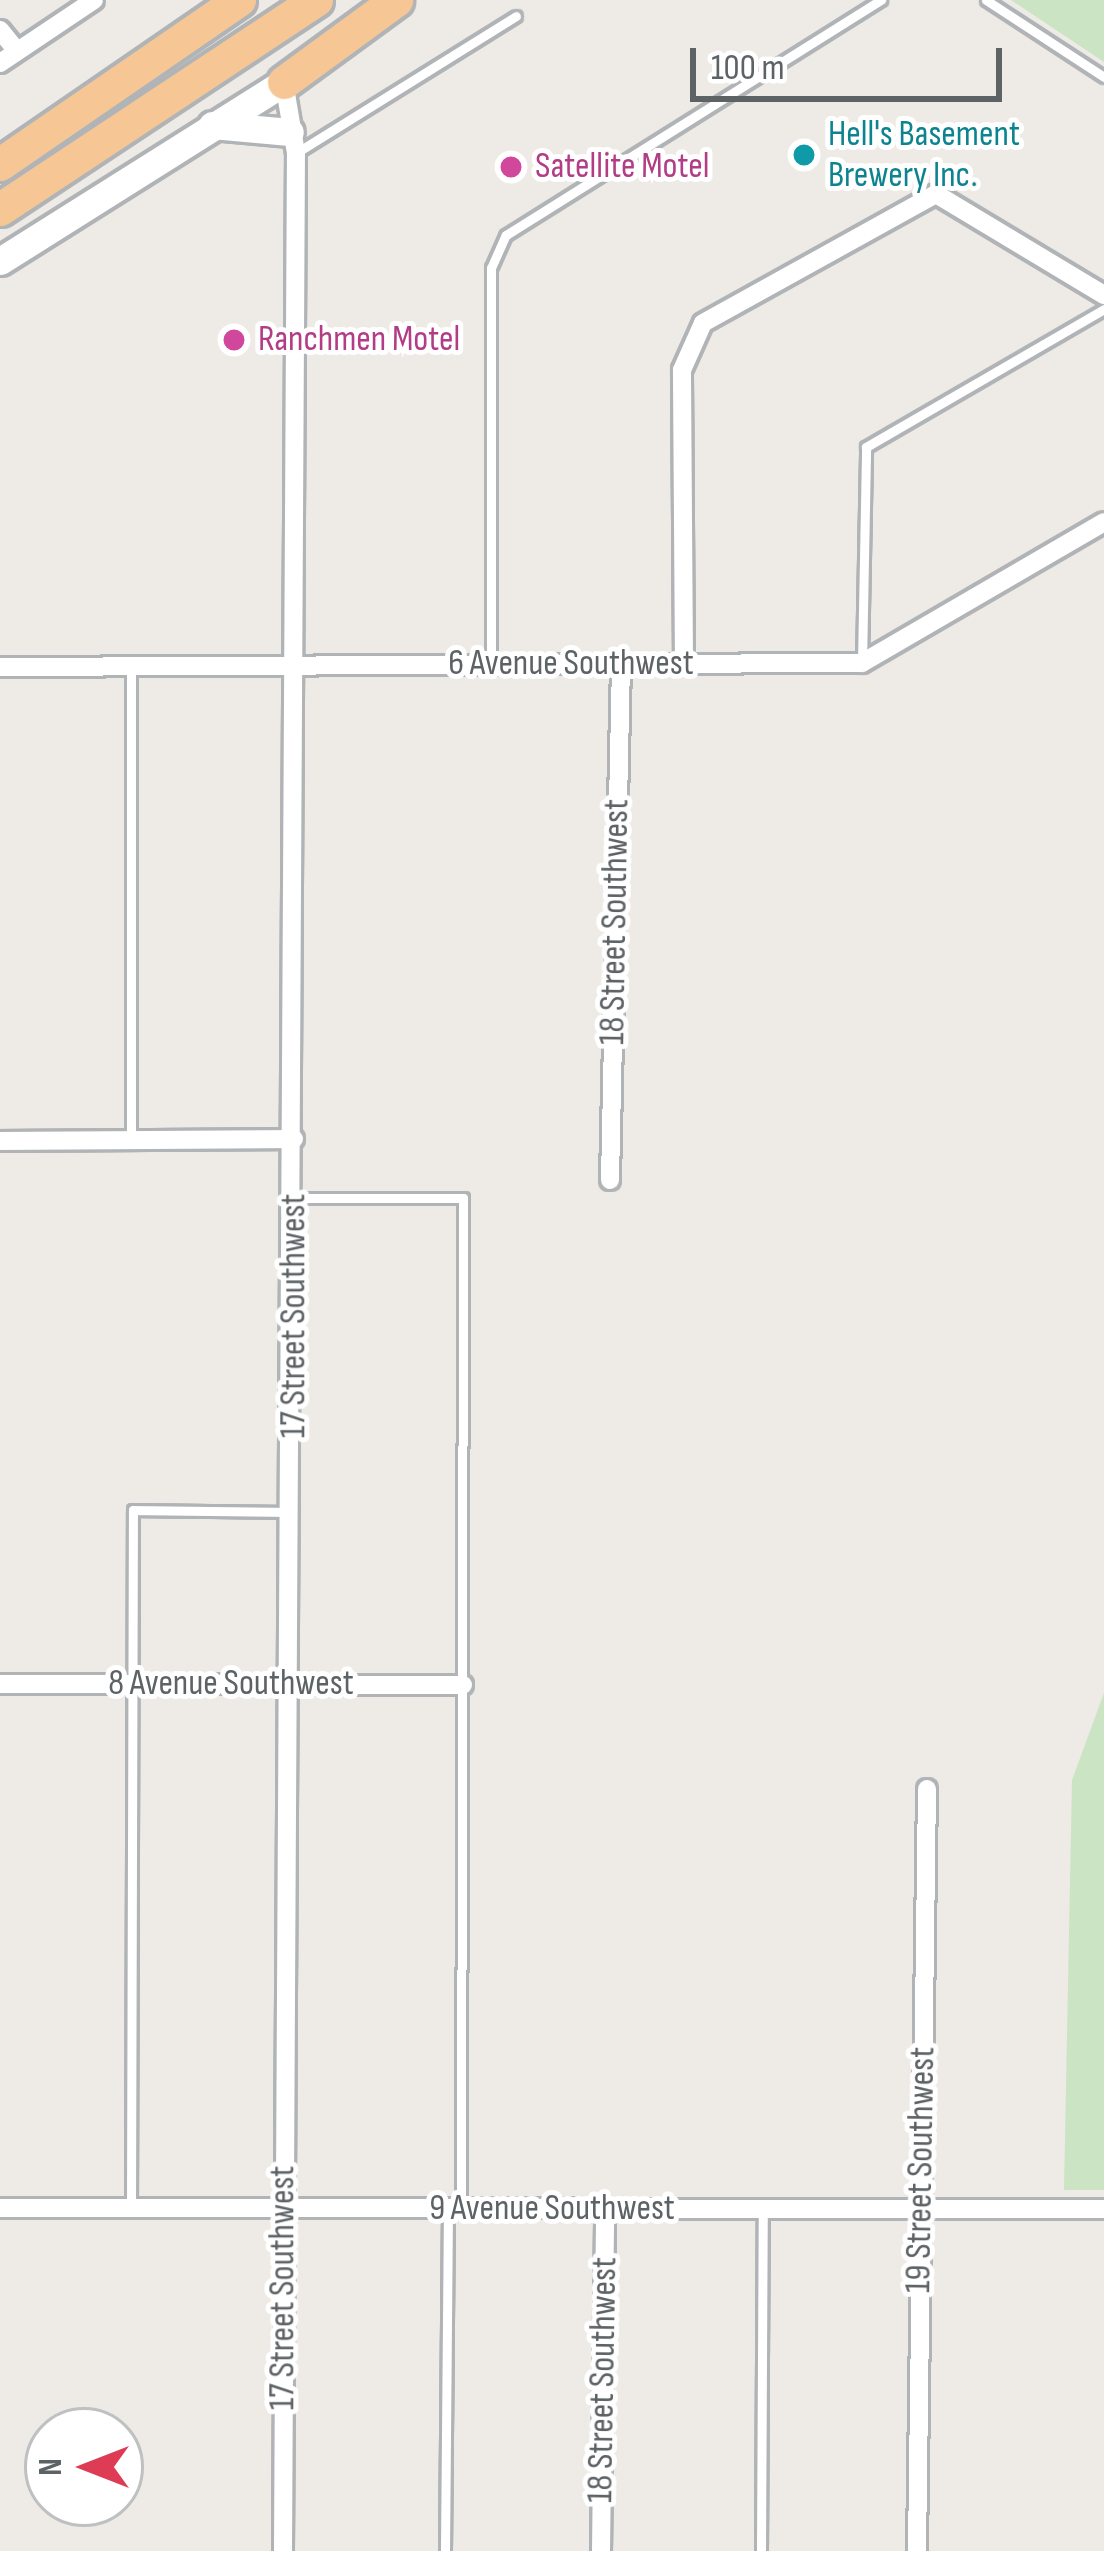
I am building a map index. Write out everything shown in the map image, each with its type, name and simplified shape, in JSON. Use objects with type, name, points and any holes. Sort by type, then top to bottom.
[{"type":"highway","points":[[0,164],[239,0]]},
{"type":"highway","points":[[0,209],[316,0]]},
{"type":"highway","points":[[284,82],[396,0]]},
{"type":"street","points":[[0,30],[9,57],[94,0]]},
{"type":"street","points":[[0,261],[202,126],[284,82]]},
{"type":"street","name":"17 Street Southwest","points":[[283,2551],[283,2210],[293,1684],[295,665],[293,142],[284,82]]},
{"type":"street","points":[[202,126],[293,142]]},
{"type":"street","points":[[684,664],[682,370],[703,323],[936,194],[1104,295]]},
{"type":"street","name":"6 Avenue Southwest","points":[[0,667],[862,663],[1104,522]]},
{"type":"street","name":"18 Street Southwest","points":[[610,1180],[621,664]]},
{"type":"street","points":[[0,1141],[294,1139]]},
{"type":"street","name":"8 Avenue Southwest","points":[[0,1684],[463,1685]]},
{"type":"street","name":"19 Street Southwest","points":[[917,2551],[927,1789]]},
{"type":"street","name":"9 Avenue Southwest","points":[[0,2208],[1104,2209]]},
{"type":"street","name":"18 Street Southwest","points":[[601,2551],[604,2209]]},
{"type":"lane","points":[[490,664],[490,268],[506,235],[880,0]]},
{"type":"lane","points":[[986,0],[1104,76]]},
{"type":"lane","points":[[293,142],[516,16]]},
{"type":"lane","points":[[862,663],[866,447],[1104,309]]},
{"type":"lane","points":[[131,666],[131,1140]]},
{"type":"lane","points":[[294,1198],[463,1198],[463,1685],[445,2551]]},
{"type":"lane","points":[[131,2208],[134,1510],[293,1512]]},
{"type":"lane","points":[[761,2551],[763,2209]]},
{"type":"green space","points":[[1011,0],[1104,0],[1104,62]]},
{"type":"green space","points":[[1104,1693],[1104,2190],[1064,2190],[1072,1780]]},
{"type":"place","name":"Hell's Basement Brewery Inc.","points":[[804,155]]},
{"type":"place","name":"Satellite Motel","points":[[511,167]]},
{"type":"place","name":"Ranchmen Motel","points":[[234,340]]}]
